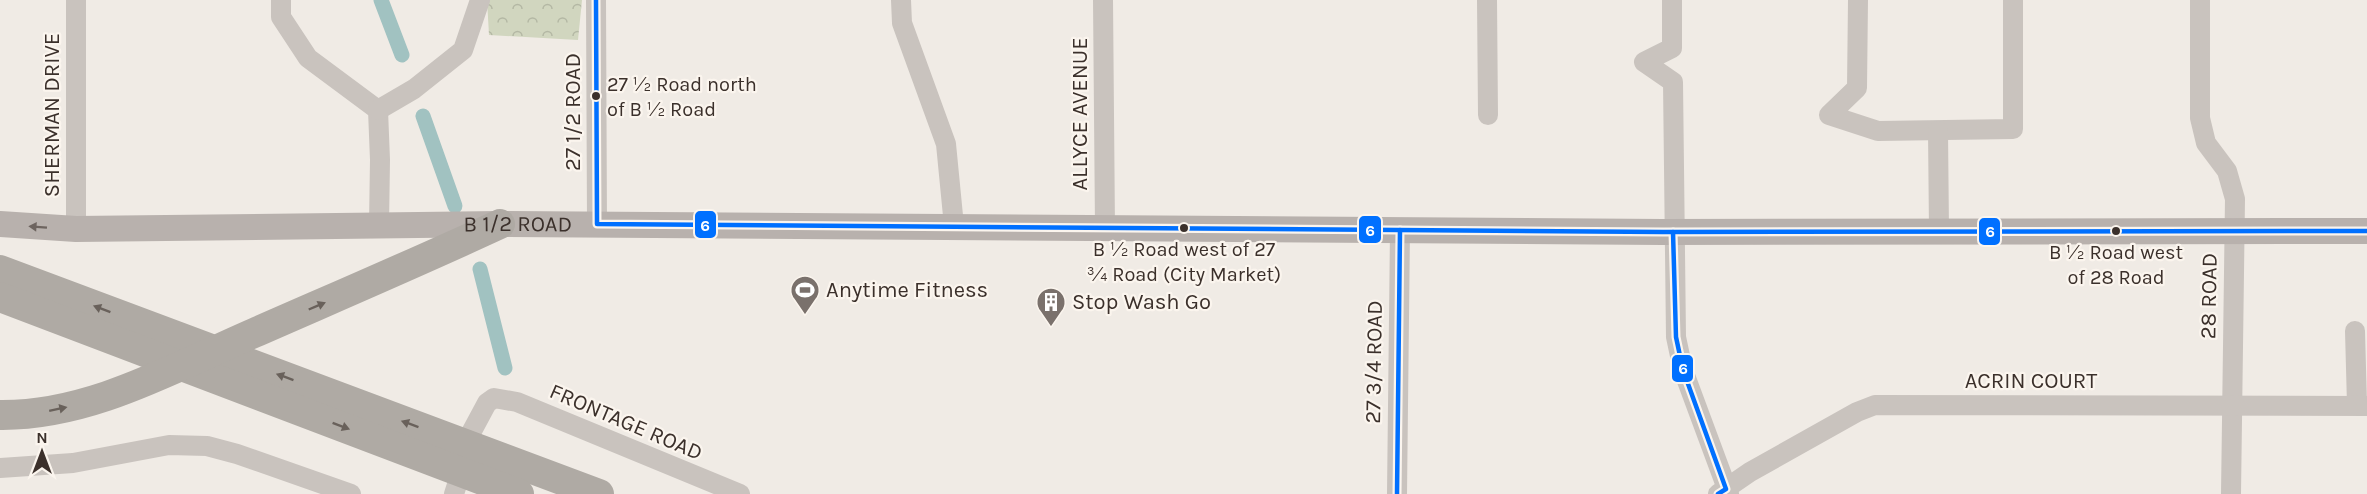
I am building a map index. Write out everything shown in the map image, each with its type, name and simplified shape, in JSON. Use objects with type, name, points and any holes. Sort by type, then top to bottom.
[{"type":"highway","points":[[0,415],[41,413],[104,398],[368,285],[500,224]]},
{"type":"highway","points":[[0,270],[519,494]]},
{"type":"highway","points":[[0,297],[411,453],[456,452],[460,470]]},
{"type":"highway","points":[[460,470],[543,473],[599,494]]},
{"type":"main road","name":"B 1/2 ROAD","points":[[0,224],[76,229],[597,224],[1673,232],[2367,231]]},
{"type":"street","name":"SHERMAN DRIVE","points":[[76,0],[76,229]]},
{"type":"street","points":[[281,0],[281,17],[308,58],[378,110]]},
{"type":"street","points":[[378,110],[414,89],[463,50],[480,0]]},
{"type":"street","name":"27 1/2 ROAD","points":[[596,0],[597,224]]},
{"type":"street","points":[[902,0],[902,23],[946,144],[954,226]]},
{"type":"street","name":"ALLYCE AVENUE","points":[[1103,0],[1105,228]]},
{"type":"street","points":[[1487,0],[1488,115]]},
{"type":"street","points":[[1672,0],[1672,48],[1644,62],[1672,82],[1676,337],[1683,370],[1724,492]]},
{"type":"street","points":[[1858,0],[1857,88],[1828,115],[1878,131],[2013,129],[2013,0]]},
{"type":"street","name":"28 ROAD","points":[[2200,0],[2200,118],[2206,143],[2227,171],[2235,199],[2231,494]]},
{"type":"street","points":[[378,110],[379,225]]},
{"type":"street","points":[[1938,131],[1939,231]]},
{"type":"street","name":"27 3/4 ROAD","points":[[1397,494],[1400,230]]},
{"type":"street","points":[[2355,331],[2362,406]]},
{"type":"street","name":"FRONTAGE ROAD","points":[[460,470],[487,403],[494,398],[517,402],[740,494]]},
{"type":"street","name":"ACRIN COURT","points":[[1724,492],[1769,461],[1857,412],[1875,405],[2362,406]]},
{"type":"street","points":[[0,468],[73,463],[169,445],[207,446],[237,454],[351,494]]},
{"type":"green space","points":[[487,0],[582,0],[578,40],[489,35]]},
{"type":"waterway","points":[[381,0],[402,55]]},
{"type":"waterway","points":[[423,116],[455,206]]},
{"type":"waterway","points":[[480,269],[505,368]]},
{"type":"transit line","name":"6","points":[[596,0],[597,224],[1663,232],[2367,231]]},
{"type":"transit line","name":"6","points":[[1397,494],[1400,230]]},
{"type":"transit line","name":"6","points":[[1673,232],[1676,337],[1683,370],[1726,489],[1718,494]]},
{"type":"place","name":"27 ½ Road north of B ½ Road","points":[[596,96]]},
{"type":"place","name":"B ½ Road west of 27 ¾ Road (City Market)","points":[[1184,228]]},
{"type":"place","name":"B ½ Road west of 28 Road","points":[[2116,231]]},
{"type":"place","name":"Anytime Fitness","points":[[805,316]]},
{"type":"place","name":"Stop Wash Go","points":[[1051,328]]}]
